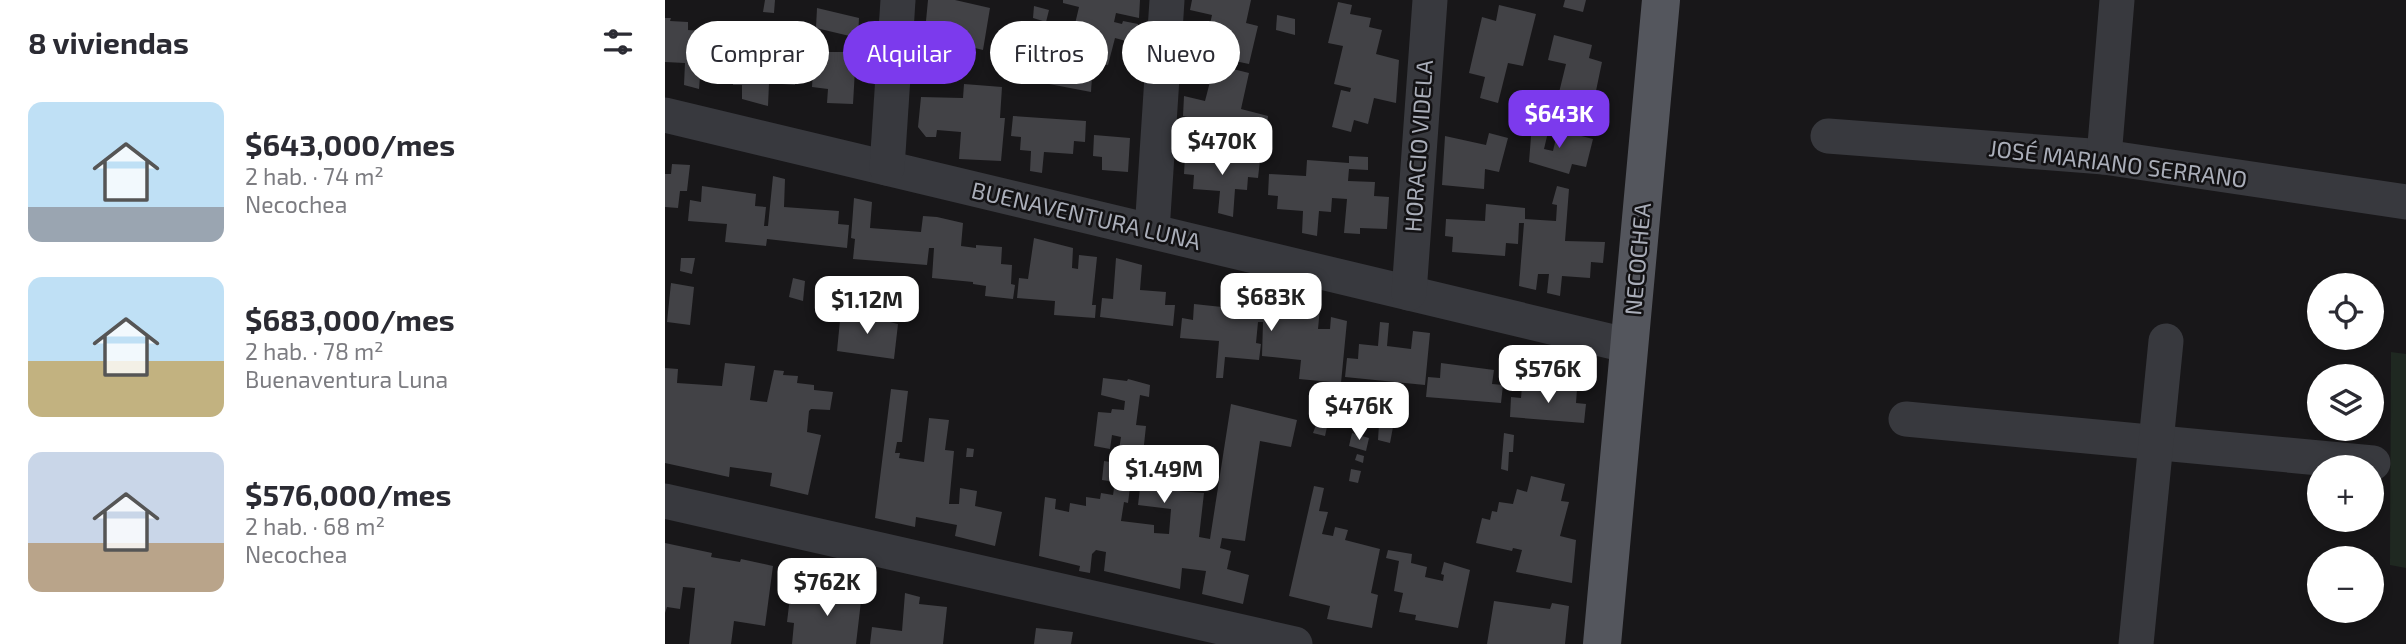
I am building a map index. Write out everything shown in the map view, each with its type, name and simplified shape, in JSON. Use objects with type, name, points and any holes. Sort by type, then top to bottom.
[{"type":"main road","name":"NECOCHEA","points":[[1602,644],[1661,0]]},
{"type":"street","points":[[887,168],[898,0]]},
{"type":"street","points":[[1152,231],[1167,0]]},
{"type":"street","name":"HORACIO VIDELA","points":[[1409,293],[1430,0]]},
{"type":"street","points":[[2104,157],[2117,0]]},
{"type":"street","name":"BUENAVENTURA LUNA","points":[[665,115],[1630,346]]},
{"type":"street","name":"JOSÉ MARIANO SERRANO","points":[[1828,136],[2104,157],[2406,202]]},
{"type":"street","points":[[2136,644],[2166,341]]},
{"type":"street","points":[[1906,419],[2307,457]]},
{"type":"street","points":[[665,501],[1295,644]]},
{"type":"shaded area","points":[[2391,352],[2406,354],[2406,568],[2390,565]]},
{"type":"building","points":[[765,0],[775,0],[774,13],[763,12]]},
{"type":"building","points":[[928,0],[955,0],[990,8],[983,50],[976,48],[976,21],[926,21]]},
{"type":"building","points":[[1063,0],[1140,0],[1139,18],[1116,13],[1114,22],[1122,24],[1122,40],[1115,38],[1108,65],[1108,21],[1076,21],[1079,7],[1063,3]]},
{"type":"building","points":[[1192,0],[1251,0],[1246,23],[1258,26],[1249,64],[1240,62],[1240,21],[1211,21],[1212,15],[1190,10]]},
{"type":"building","points":[[1565,0],[1586,0],[1583,12],[1563,7]]},
{"type":"building","points":[[1338,2],[1352,5],[1350,14],[1371,18],[1369,27],[1382,30],[1376,54],[1399,60],[1396,103],[1374,98],[1368,124],[1354,120],[1351,132],[1332,127],[1341,90],[1350,92],[1351,88],[1334,84],[1343,46],[1328,43]]},
{"type":"building","points":[[1499,5],[1536,14],[1523,66],[1508,63],[1498,103],[1480,98],[1485,77],[1469,73],[1482,17],[1496,21]]},
{"type":"building","points":[[1034,6],[1049,10],[1046,21],[1033,18]]},
{"type":"building","points":[[817,8],[859,18],[859,21],[843,21],[843,34],[829,31],[829,21],[816,21]]},
{"type":"building","points":[[1277,15],[1295,19],[1295,35],[1276,30]]},
{"type":"building","points":[[665,18],[686,22],[686,84],[699,84],[699,89],[684,85],[685,63],[665,62]]},
{"type":"building","points":[[1554,35],[1592,45],[1589,58],[1602,62],[1592,110],[1577,107],[1575,118],[1554,113],[1566,64],[1548,60]]},
{"type":"building","points":[[829,52],[843,52],[843,84],[854,84],[853,104],[827,103],[828,89],[812,87],[812,84],[829,84]]},
{"type":"building","points":[[1240,71],[1249,73],[1241,109],[1268,116],[1266,134],[1224,126],[1223,139],[1214,140],[1214,123],[1183,116],[1184,96],[1205,101],[1209,84],[1240,84]]},
{"type":"building","points":[[769,84],[768,106],[742,99],[742,85],[733,85]]},
{"type":"building","points":[[964,84],[1002,87],[1000,118],[1005,118],[1001,161],[959,159],[961,132],[937,130],[936,137],[926,137],[918,127],[921,97],[963,98]]},
{"type":"building","points":[[1049,84],[1092,84],[1091,92]]},
{"type":"building","points":[[1013,116],[1086,121],[1085,142],[1074,141],[1073,154],[1044,152],[1042,173],[1030,171],[1031,151],[1020,150],[1021,137],[1011,136]]},
{"type":"building","points":[[1532,124],[1549,128],[1544,149],[1553,151],[1558,130],[1593,139],[1586,167],[1572,164],[1569,174],[1529,162]]},
{"type":"building","points":[[1489,133],[1508,138],[1499,172],[1485,169],[1484,189],[1442,185],[1445,136],[1486,145]]},
{"type":"building","points":[[1094,135],[1130,138],[1128,172],[1102,170],[1102,157],[1093,156]]},
{"type":"building","points":[[1185,155],[1260,160],[1258,178],[1248,177],[1247,190],[1235,189],[1233,217],[1218,213],[1220,191],[1193,189],[1194,175],[1184,174]]},
{"type":"building","points":[[1349,156],[1368,157],[1368,170],[1349,169],[1348,181],[1375,182],[1374,196],[1389,197],[1387,229],[1360,228],[1360,234],[1344,233],[1347,199],[1332,198],[1331,212],[1319,211],[1317,236],[1302,233],[1303,211],[1277,209],[1278,196],[1268,195],[1269,174],[1306,176],[1307,160],[1349,163]]},
{"type":"building","points":[[672,164],[690,165],[687,191],[680,191],[678,208],[665,207],[665,174],[671,174]]},
{"type":"building","points":[[773,176],[785,179],[784,207],[839,211],[838,224],[849,225],[847,248],[767,239],[766,246],[725,242],[727,224],[688,221],[690,200],[701,202],[702,186],[756,194],[755,206],[766,207],[764,226],[768,226]]},
{"type":"building","points":[[1557,186],[1569,189],[1565,241],[1605,242],[1603,263],[1591,262],[1590,278],[1562,276],[1560,296],[1547,293],[1549,274],[1538,274],[1536,290],[1519,286],[1524,223],[1519,223],[1518,244],[1506,243],[1505,256],[1452,252],[1453,237],[1445,236],[1446,219],[1485,221],[1486,204],[1525,208],[1525,219],[1556,221],[1557,205],[1552,204]]},
{"type":"building","points":[[854,198],[872,202],[870,228],[921,232],[923,216],[937,217],[963,223],[961,246],[1002,247],[1001,264],[1012,265],[1011,284],[1015,285],[1013,299],[985,296],[986,286],[973,282],[932,278],[934,248],[929,248],[927,265],[853,259],[855,239],[851,238]]},
{"type":"building","points":[[1034,238],[1073,248],[1072,268],[1078,269],[1079,255],[1097,257],[1092,305],[1096,305],[1095,318],[1054,315],[1055,301],[1017,298],[1019,278],[1028,279]]},
{"type":"building","points":[[681,258],[695,258],[692,274],[680,271]]},
{"type":"building","points":[[1116,258],[1142,265],[1140,290],[1166,292],[1165,305],[1175,305],[1173,326],[1100,317],[1102,298],[1113,299]]},
{"type":"building","points":[[793,278],[805,281],[803,301],[789,297]]},
{"type":"building","points":[[671,283],[694,287],[690,325],[667,322]]},
{"type":"building","points":[[1225,284],[1249,290],[1247,300],[1265,301],[1265,294],[1306,306],[1320,307],[1318,329],[1330,329],[1331,317],[1347,321],[1341,383],[1299,379],[1301,360],[1262,356],[1263,322],[1258,322],[1256,343],[1261,344],[1259,360],[1225,357],[1223,378],[1216,378],[1219,341],[1180,338],[1182,318],[1193,320],[1194,304],[1222,307]]},
{"type":"building","points":[[841,310],[898,324],[894,359],[837,351]]},
{"type":"building","points":[[1380,322],[1389,323],[1387,346],[1411,349],[1413,331],[1430,333],[1425,385],[1345,377],[1347,358],[1358,359],[1359,344],[1378,346]]},
{"type":"building","points":[[725,363],[755,366],[750,400],[767,402],[774,370],[784,371],[783,375],[798,376],[797,383],[814,385],[814,390],[833,392],[830,410],[809,411],[807,432],[821,435],[808,495],[770,486],[772,473],[730,467],[729,477],[665,463],[665,368],[678,369],[677,383],[722,386]]},
{"type":"building","points":[[1441,363],[1494,370],[1492,384],[1503,385],[1501,403],[1426,397],[1428,377],[1440,378]]},
{"type":"building","points":[[1103,378],[1128,379],[1150,385],[1149,397],[1140,395],[1136,425],[1146,426],[1143,454],[1131,452],[1127,479],[1131,479],[1128,503],[1124,502],[1121,521],[1154,525],[1154,533],[1169,534],[1171,509],[1138,505],[1140,488],[1204,493],[1199,537],[1210,539],[1231,404],[1297,420],[1291,447],[1260,441],[1245,541],[1222,538],[1220,548],[1231,551],[1227,569],[1249,575],[1243,604],[1202,594],[1206,571],[1182,568],[1180,589],[1104,571],[1106,552],[1096,550],[1092,554],[1090,573],[1079,571],[1080,566],[1039,556],[1045,497],[1056,499],[1055,509],[1069,512],[1070,503],[1086,506],[1086,497],[1100,499],[1101,493],[1113,495],[1115,482],[1102,480],[1104,461],[1117,463],[1121,437],[1112,435],[1110,449],[1094,446],[1098,412],[1124,410],[1125,401],[1101,395]]},
{"type":"building","points":[[1522,386],[1577,389],[1576,403],[1586,404],[1584,423],[1510,417],[1511,397],[1521,398]]},
{"type":"building","points":[[891,389],[908,391],[902,442],[897,442],[895,453],[900,453],[899,458],[924,462],[929,418],[949,420],[945,450],[954,451],[949,504],[959,504],[960,488],[977,491],[975,506],[1002,512],[995,546],[955,536],[957,525],[916,517],[915,527],[875,518]]},
{"type":"building","points":[[1379,424],[1393,427],[1390,443],[1378,440]]},
{"type":"building","points":[[1316,425],[1327,427],[1325,436],[1313,433]]},
{"type":"building","points":[[1352,433],[1369,438],[1366,451],[1349,446]]},
{"type":"building","points":[[1504,433],[1514,435],[1513,452],[1509,452],[1508,471],[1501,469]]},
{"type":"building","points":[[967,448],[974,449],[973,457],[966,457]]},
{"type":"building","points":[[1357,454],[1364,456],[1363,463],[1355,460]]},
{"type":"building","points":[[1351,469],[1361,471],[1358,483],[1349,481]]},
{"type":"building","points":[[1531,476],[1565,484],[1561,501],[1569,502],[1560,536],[1576,540],[1572,583],[1516,572],[1522,550],[1513,548],[1512,551],[1476,543],[1482,518],[1490,520],[1492,511],[1497,512],[1499,502],[1513,504],[1517,489],[1527,492]]},
{"type":"building","points":[[1314,486],[1324,488],[1319,511],[1328,512],[1322,534],[1333,536],[1335,527],[1348,530],[1345,540],[1380,549],[1371,593],[1378,595],[1372,628],[1327,619],[1330,606],[1289,596]]},
{"type":"building","points":[[665,543],[712,553],[711,557],[740,562],[741,559],[773,566],[765,626],[734,621],[731,644],[689,644],[695,588],[683,587],[680,609],[667,607],[665,613]]},
{"type":"building","points":[[1388,550],[1412,554],[1411,563],[1427,567],[1425,577],[1443,581],[1444,575],[1441,574],[1444,562],[1470,570],[1458,628],[1415,620],[1416,615],[1399,612],[1403,593],[1394,591],[1399,561],[1386,558]]},
{"type":"building","points":[[846,581],[863,584],[856,644],[792,644],[794,623],[787,622],[790,597],[807,599],[807,595],[845,599]]},
{"type":"building","points":[[905,593],[920,597],[919,604],[947,607],[943,644],[870,644],[872,627],[902,631]]},
{"type":"building","points":[[1494,601],[1550,609],[1552,603],[1569,606],[1565,644],[1487,644]]},
{"type":"building","points":[[1036,628],[1073,632],[1071,644],[1034,644]]}]
